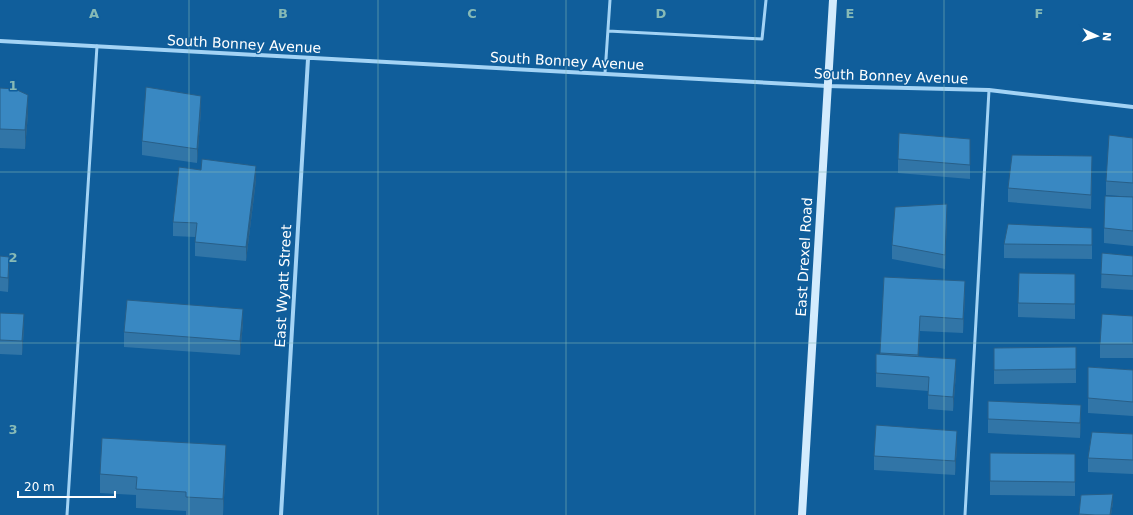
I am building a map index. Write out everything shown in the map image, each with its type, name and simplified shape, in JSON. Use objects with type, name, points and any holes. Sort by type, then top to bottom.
[{"type":"street","name":"East Drexel Road","points":[[802,515],[832,0]]},
{"type":"street","name":"South Bonney Avenue","points":[[0,41],[308,59],[605,73],[827,86],[989,90],[1133,107]]},
{"type":"street","name":"East Wyatt Street","points":[[281,515],[308,59]]},
{"type":"lane","points":[[605,73],[610,0]]},
{"type":"lane","points":[[608,31],[762,39],[766,0]]},
{"type":"lane","points":[[67,515],[97,46]]},
{"type":"lane","points":[[965,515],[989,90]]},
{"type":"building","points":[[146,87],[201,96],[197,149],[142,141]]},
{"type":"building","points":[[0,88],[15,89],[28,95],[25,130],[0,129]]},
{"type":"building","points":[[899,133],[970,139],[970,165],[898,159]]},
{"type":"building","points":[[1109,135],[1133,138],[1133,183],[1106,181]]},
{"type":"building","points":[[1012,155],[1092,156],[1091,195],[1008,188]]},
{"type":"building","points":[[202,159],[256,166],[246,247],[195,242],[197,223],[173,222],[179,167],[201,170]]},
{"type":"building","points":[[1105,196],[1133,197],[1133,231],[1104,228]]},
{"type":"building","points":[[947,204],[945,255],[892,245],[895,207]]},
{"type":"building","points":[[1008,224],[1092,228],[1092,245],[1004,244]]},
{"type":"building","points":[[1102,253],[1133,256],[1133,276],[1101,274]]},
{"type":"building","points":[[0,256],[9,257],[8,278],[0,277]]},
{"type":"building","points":[[1019,273],[1075,274],[1075,304],[1018,303]]},
{"type":"building","points":[[884,277],[965,281],[963,319],[920,316],[918,355],[880,353]]},
{"type":"building","points":[[127,300],[243,309],[240,341],[124,332]]},
{"type":"building","points":[[0,313],[24,314],[22,341],[0,340]]},
{"type":"building","points":[[1102,314],[1133,316],[1133,344],[1100,344]]},
{"type":"building","points":[[1076,347],[1076,369],[994,370],[994,348]]},
{"type":"building","points":[[876,354],[956,359],[953,397],[928,395],[929,377],[876,373]]},
{"type":"building","points":[[1088,367],[1133,370],[1133,402],[1088,398]]},
{"type":"building","points":[[988,401],[1081,405],[1080,423],[988,419]]},
{"type":"building","points":[[876,425],[957,431],[955,461],[874,456]]},
{"type":"building","points":[[1092,432],[1133,434],[1133,460],[1088,458]]},
{"type":"building","points":[[102,438],[226,445],[223,499],[186,497],[186,492],[136,489],[137,477],[100,474]]},
{"type":"building","points":[[990,453],[1075,454],[1075,482],[990,481]]},
{"type":"building","points":[[1113,494],[1110,515],[1079,514],[1081,495]]}]
